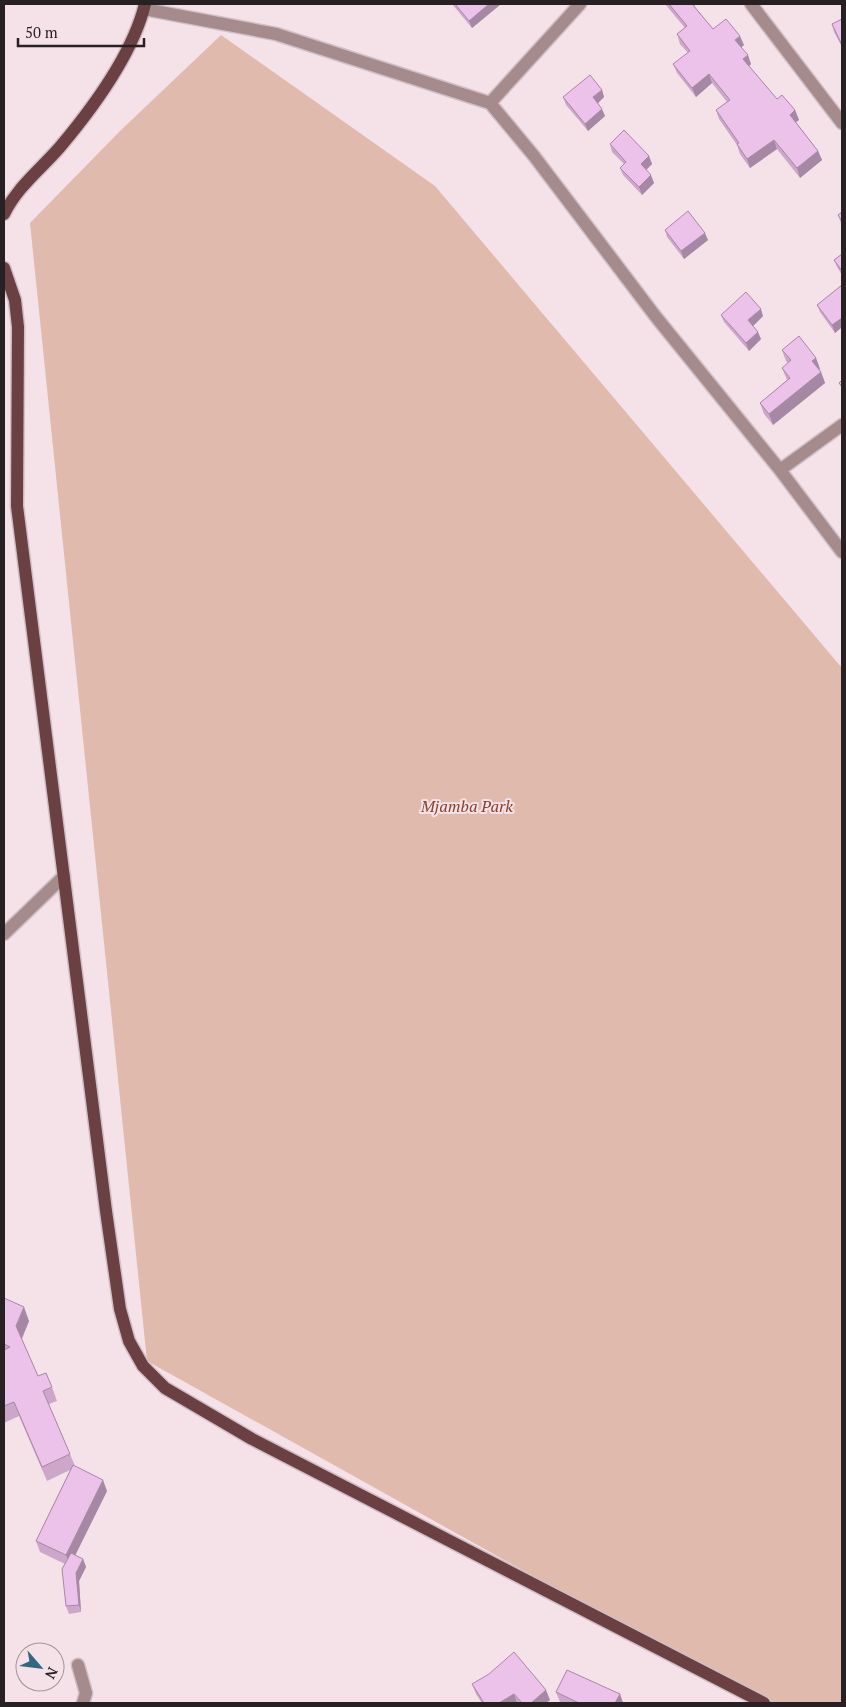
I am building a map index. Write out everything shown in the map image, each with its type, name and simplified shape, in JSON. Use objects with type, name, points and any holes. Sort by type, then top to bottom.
[{"type":"main road","points":[[4,214],[10,201],[27,180],[59,148],[91,109],[111,79],[128,47],[145,6]]},
{"type":"main road","points":[[4,268],[15,300],[18,327],[17,506],[120,1309],[129,1341],[143,1366],[165,1388],[252,1439],[764,1703]]},
{"type":"street","points":[[490,103],[580,4]]},
{"type":"street","points":[[751,4],[842,123]]},
{"type":"street","points":[[145,6],[276,34],[490,103],[534,156],[656,317],[780,470],[842,552]]},
{"type":"street","points":[[780,470],[842,425]]},
{"type":"street","points":[[4,934],[64,876]]},
{"type":"street","points":[[78,1665],[86,1693],[83,1703]]},
{"type":"green space","name":"Mjamba Park","points":[[221,35],[435,186],[842,668],[842,1703],[761,1703],[147,1361],[30,223],[120,131]]},
{"type":"building","points":[[455,4],[489,4],[469,21]]},
{"type":"building","points":[[669,4],[692,4],[713,29],[726,19],[740,36],[735,40],[748,55],[743,59],[777,99],[782,95],[795,110],[790,115],[818,151],[797,168],[774,140],[747,159],[737,144],[739,143],[716,110],[730,100],[709,74],[692,88],[673,64],[690,51],[677,34],[687,26]]},
{"type":"building","points":[[842,19],[842,45],[832,24]]},
{"type":"building","points":[[590,75],[602,90],[593,97],[602,109],[585,124],[563,97]]},
{"type":"building","points":[[624,130],[649,156],[641,164],[651,175],[639,187],[620,168],[626,162],[610,144]]},
{"type":"building","points":[[688,211],[705,233],[681,251],[665,230]]},
{"type":"building","points":[[842,212],[842,221],[838,215]]},
{"type":"building","points":[[842,254],[842,271],[834,260]]},
{"type":"building","points":[[842,285],[842,318],[832,325],[817,305]]},
{"type":"building","points":[[746,292],[761,309],[748,320],[758,332],[746,343],[721,315]]},
{"type":"building","points":[[799,336],[816,358],[812,361],[821,372],[769,414],[760,403],[790,378],[782,368],[791,360],[782,350]]},
{"type":"building","points":[[4,1298],[24,1307],[16,1326],[38,1376],[46,1373],[52,1387],[43,1391],[70,1454],[42,1467],[14,1402],[4,1406],[4,1350],[10,1347],[4,1344]]},
{"type":"building","points":[[73,1465],[103,1480],[66,1555],[36,1541]]},
{"type":"building","points":[[71,1553],[83,1559],[76,1573],[79,1605],[66,1606],[62,1569]]},
{"type":"building","points":[[514,1652],[546,1690],[531,1703],[522,1703],[514,1694],[499,1703],[484,1703],[472,1684],[489,1674]]},
{"type":"building","points":[[567,1670],[620,1694],[615,1703],[579,1703],[556,1692]]}]
